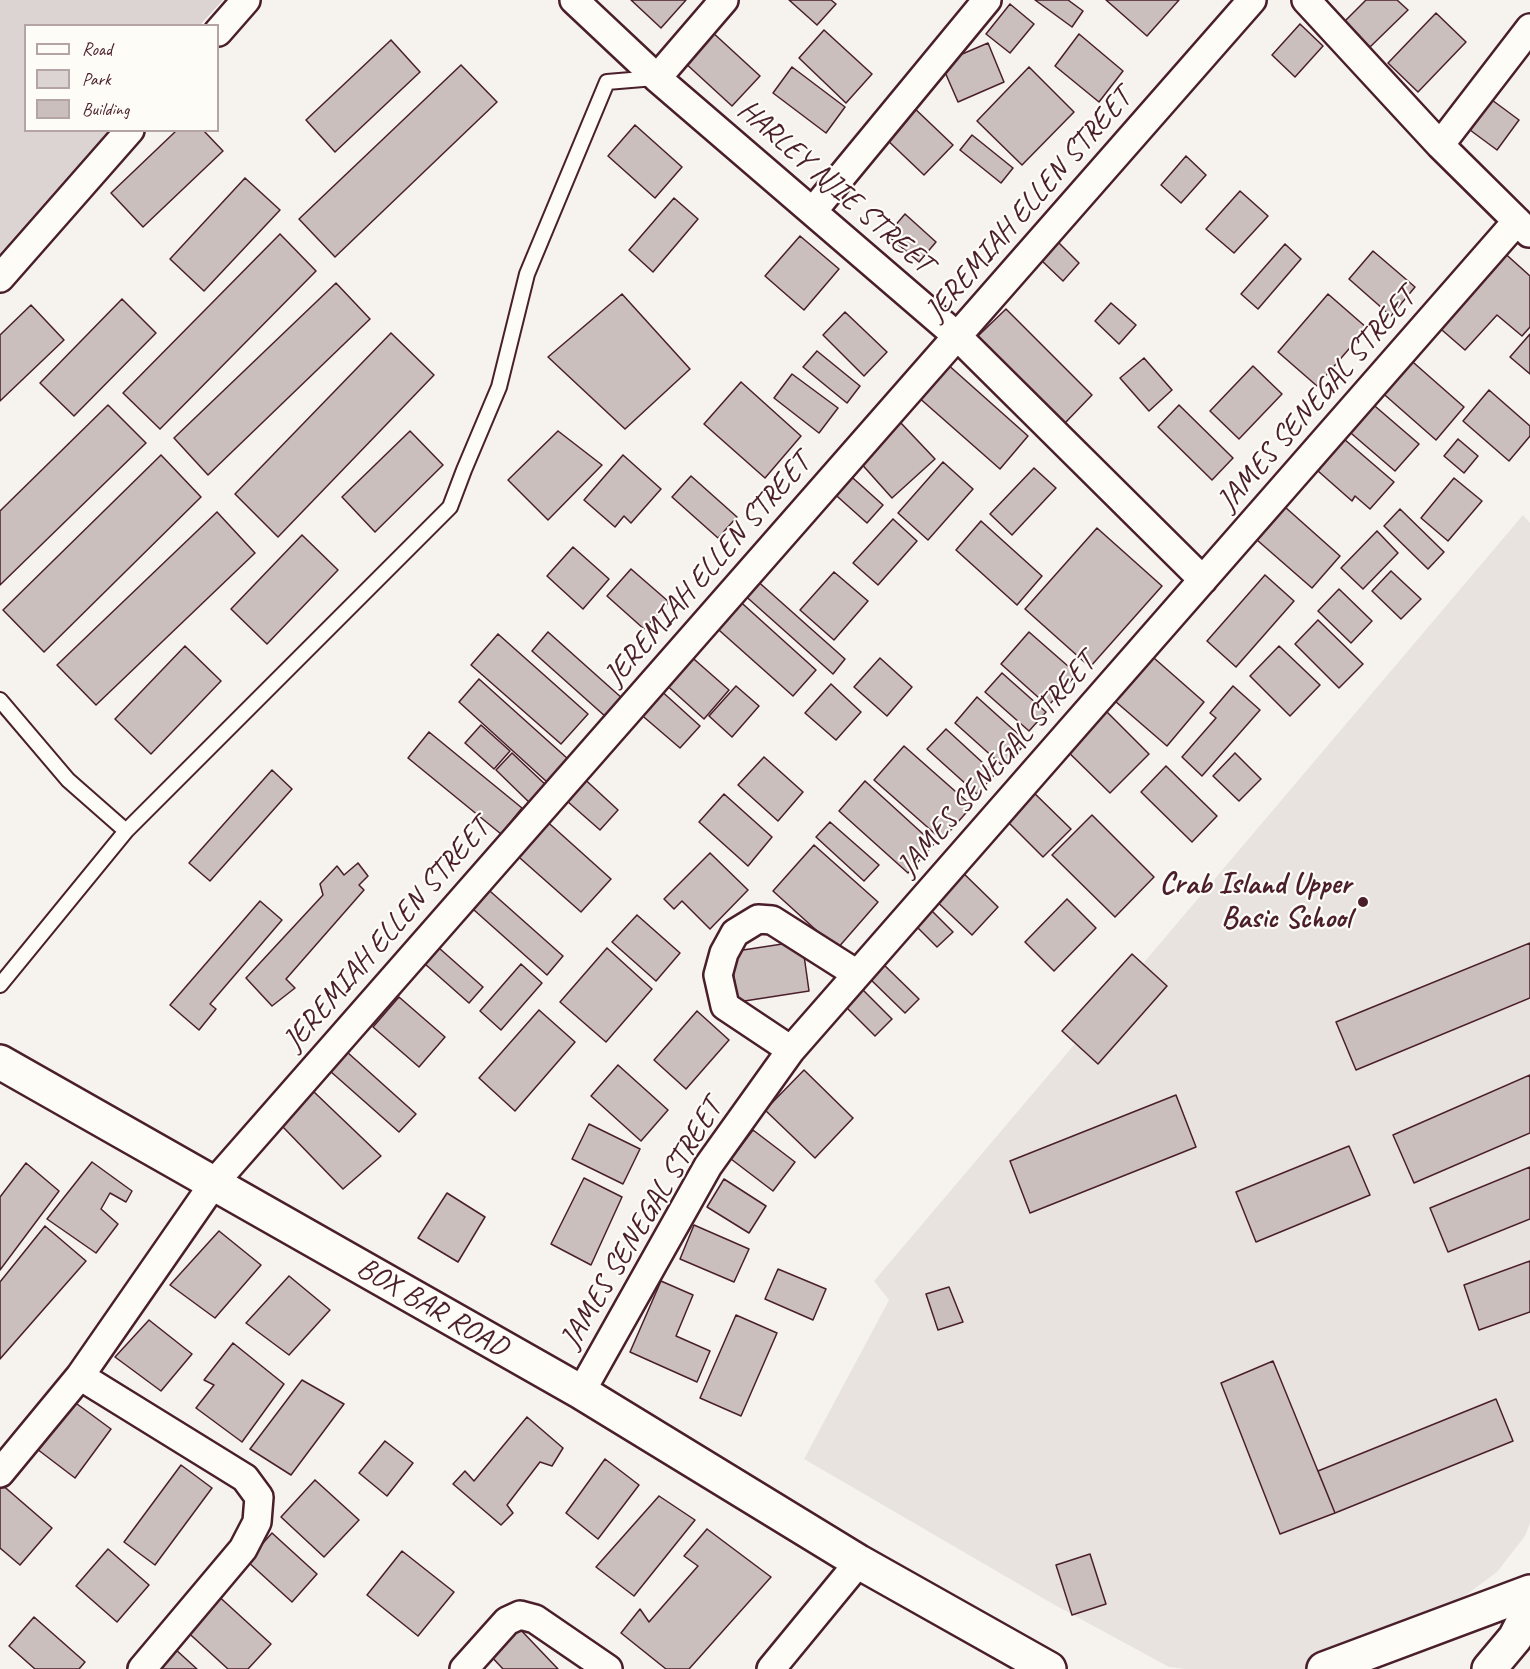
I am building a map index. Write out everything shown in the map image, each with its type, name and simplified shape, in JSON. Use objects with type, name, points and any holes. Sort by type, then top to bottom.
[{"type":"street","points":[[219,31],[246,0]]},
{"type":"street","name":"HARLEY NJIE STREET","points":[[574,0],[657,78],[957,336],[1203,580]]},
{"type":"street","points":[[657,78],[724,0]]},
{"type":"street","points":[[813,211],[987,0]]},
{"type":"street","name":"JEREMIAH ELLEN STREET","points":[[0,1473],[80,1376],[214,1183],[1252,0]]},
{"type":"street","points":[[1306,0],[1440,145],[1524,228]]},
{"type":"street","points":[[1440,145],[1530,28]]},
{"type":"street","points":[[0,278],[128,132]]},
{"type":"street","name":"JAMES SENEGAL STREET","points":[[581,1392],[708,1166],[791,1050],[1203,580],[1524,228]]},
{"type":"street","points":[[791,1050],[725,1006],[718,975],[724,953],[735,933],[758,919],[772,920],[857,974]]},
{"type":"street","name":"BOX BAR ROAD","points":[[0,1062],[581,1392],[860,1562],[1048,1669]]},
{"type":"street","points":[[80,1376],[245,1478],[259,1497],[257,1522],[243,1549],[142,1669]]},
{"type":"street","points":[[771,1669],[860,1562]]},
{"type":"street","points":[[1324,1669],[1530,1592]]},
{"type":"street","points":[[1489,1669],[1515,1638],[1530,1609]]},
{"type":"street","points":[[464,1669],[507,1621],[520,1615],[535,1619],[608,1669]]},
{"type":"lane","points":[[0,985],[126,831],[450,507],[499,387],[527,274],[607,82],[657,78]]},
{"type":"lane","points":[[0,700],[68,780],[126,831]]},
{"type":"shaded area","name":"Crab Island Upper Basic School","points":[[1523,515],[1530,523],[1530,1523],[1525,1536],[1497,1572],[1416,1632],[1335,1669],[1185,1669],[1169,1667],[1053,1604],[804,1459],[889,1300],[874,1281]]},
{"type":"green space","points":[[0,0],[223,0],[201,24],[24,24],[24,132],[107,132],[0,253]]},
{"type":"building","points":[[631,0],[686,0],[661,28]]},
{"type":"building","points":[[789,0],[831,0],[836,4],[817,25]]},
{"type":"building","points":[[1035,0],[1068,0],[1083,11],[1072,27]]},
{"type":"building","points":[[1106,0],[1179,0],[1147,36]]},
{"type":"building","points":[[1366,0],[1397,0],[1408,10],[1370,47],[1345,21]]},
{"type":"building","points":[[1010,4],[1034,24],[1010,53],[986,34]]},
{"type":"building","points":[[1436,13],[1466,42],[1418,92],[1388,63]]},
{"type":"building","points":[[1300,24],[1323,46],[1295,77],[1272,55]]},
{"type":"building","points":[[824,30],[872,74],[846,103],[799,58]]},
{"type":"building","points":[[711,31],[760,76],[732,106],[683,61]]},
{"type":"building","points":[[1079,34],[1123,71],[1099,102],[1055,66]]},
{"type":"building","points":[[391,40],[420,72],[335,152],[306,120]]},
{"type":"building","points":[[988,43],[1004,82],[958,102],[941,63]]},
{"type":"building","points":[[461,65],[497,102],[335,257],[299,219]]},
{"type":"building","points":[[792,67],[845,107],[826,133],[773,93]]},
{"type":"building","points":[[1029,67],[1074,112],[1022,165],[977,121]]},
{"type":"building","points":[[1492,100],[1519,120],[1497,150],[1470,130]]},
{"type":"building","points":[[911,105],[953,145],[924,175],[883,136]]},
{"type":"building","points":[[635,125],[682,167],[655,198],[608,156]]},
{"type":"building","points":[[175,132],[205,132],[223,151],[143,227],[111,193]]},
{"type":"building","points":[[972,135],[1013,168],[1001,183],[960,150]]},
{"type":"building","points":[[1186,156],[1206,175],[1181,203],[1161,185]]},
{"type":"building","points":[[245,178],[280,210],[204,291],[170,259]]},
{"type":"building","points":[[1240,191],[1268,216],[1234,253],[1206,229]]},
{"type":"building","points":[[674,198],[698,219],[653,272],[629,250]]},
{"type":"building","points":[[905,214],[936,242],[919,262],[887,235]]},
{"type":"building","points":[[280,234],[316,271],[160,429],[123,393]]},
{"type":"building","points":[[800,236],[839,269],[804,310],[765,276]]},
{"type":"building","points":[[1058,242],[1079,263],[1063,281],[1041,260]]},
{"type":"building","points":[[1285,244],[1301,259],[1258,309],[1241,294]]},
{"type":"building","points":[[1500,249],[1530,276],[1530,327],[1522,336],[1497,315],[1465,350],[1435,324]]},
{"type":"building","points":[[1373,251],[1415,287],[1391,316],[1349,279]]},
{"type":"building","points":[[336,283],[370,319],[208,475],[174,438]]},
{"type":"building","points":[[622,294],[690,369],[625,429],[548,357]]},
{"type":"building","points":[[1328,294],[1367,328],[1317,386],[1278,352]]},
{"type":"building","points":[[122,299],[156,333],[74,416],[40,383]]},
{"type":"building","points":[[1111,303],[1136,325],[1119,344],[1095,321]]},
{"type":"building","points":[[31,305],[64,340],[0,401],[0,335]]},
{"type":"building","points":[[1006,309],[1092,395],[1065,423],[978,336]]},
{"type":"building","points":[[845,312],[887,352],[864,376],[823,335]]},
{"type":"building","points":[[391,333],[434,375],[278,537],[235,494]]},
{"type":"building","points":[[1530,334],[1530,374],[1510,357]]},
{"type":"building","points":[[817,351],[860,386],[847,403],[803,367]]},
{"type":"building","points":[[1406,356],[1464,407],[1436,440],[1378,389]]},
{"type":"building","points":[[1144,358],[1172,390],[1149,411],[1120,378]]},
{"type":"building","points":[[946,363],[1028,436],[1000,469],[917,396]]},
{"type":"building","points":[[1253,366],[1282,394],[1239,439],[1210,411]]},
{"type":"building","points":[[792,374],[838,408],[819,433],[774,398]]},
{"type":"building","points":[[741,382],[801,436],[765,478],[704,424]]},
{"type":"building","points":[[1489,390],[1530,426],[1530,436],[1509,461],[1463,421]]},
{"type":"building","points":[[1369,401],[1419,444],[1395,471],[1345,428]]},
{"type":"building","points":[[108,405],[146,443],[0,585],[0,511]]},
{"type":"building","points":[[1179,405],[1233,458],[1212,480],[1158,427]]},
{"type":"building","points":[[900,422],[935,459],[892,498],[858,460]]},
{"type":"building","points":[[410,431],[443,465],[375,532],[342,497]]},
{"type":"building","points":[[558,431],[602,465],[548,520],[508,480]]},
{"type":"building","points":[[1344,439],[1394,482],[1370,509],[1355,496],[1352,501],[1318,471]]},
{"type":"building","points":[[1458,439],[1478,456],[1464,473],[1444,456]]},
{"type":"building","points":[[161,455],[201,497],[44,652],[3,610]]},
{"type":"building","points":[[623,455],[661,489],[631,523],[624,516],[615,527],[584,500]]},
{"type":"building","points":[[943,462],[973,489],[928,540],[898,513]]},
{"type":"building","points":[[1034,468],[1056,488],[1012,535],[990,514]]},
{"type":"building","points":[[845,471],[883,505],[867,523],[829,489]]},
{"type":"building","points":[[691,476],[737,517],[718,538],[672,497]]},
{"type":"building","points":[[1454,478],[1482,501],[1448,541],[1421,518]]},
{"type":"building","points":[[1285,507],[1340,556],[1312,588],[1257,540]]},
{"type":"building","points":[[1400,509],[1444,552],[1428,569],[1384,526]]},
{"type":"building","points":[[217,512],[255,553],[96,705],[57,665]]},
{"type":"building","points":[[893,519],[917,541],[878,585],[853,563]]},
{"type":"building","points":[[981,521],[1042,576],[1017,605],[956,550]]},
{"type":"building","points":[[1097,528],[1162,586],[1090,667],[1025,609]]},
{"type":"building","points":[[1377,531],[1398,553],[1363,589],[1341,568]]},
{"type":"building","points":[[302,535],[338,570],[267,644],[231,609]]},
{"type":"building","points":[[573,547],[609,579],[583,609],[547,576]]},
{"type":"building","points":[[631,569],[669,602],[644,629],[607,596]]},
{"type":"building","points":[[1391,571],[1421,599],[1401,619],[1372,591]]},
{"type":"building","points":[[834,572],[868,601],[834,640],[800,610]]},
{"type":"building","points":[[1265,575],[1294,601],[1236,667],[1207,641]]},
{"type":"building","points":[[754,578],[845,659],[833,674],[741,592]]},
{"type":"building","points":[[1339,589],[1372,621],[1351,643],[1318,611]]},
{"type":"building","points":[[734,596],[816,670],[793,696],[711,623]]},
{"type":"building","points":[[1318,620],[1363,664],[1339,688],[1295,644]]},
{"type":"building","points":[[548,632],[623,699],[606,717],[532,651]]},
{"type":"building","points":[[1029,632],[1077,674],[1048,706],[1001,664]]},
{"type":"building","points":[[498,634],[588,714],[561,744],[471,665]]},
{"type":"building","points":[[185,646],[221,681],[151,754],[115,719]]},
{"type":"building","points":[[1279,646],[1320,685],[1290,716],[1250,676]]},
{"type":"building","points":[[1146,651],[1204,702],[1167,746],[1108,695]]},
{"type":"building","points":[[687,653],[729,690],[704,719],[662,681]]},
{"type":"building","points":[[880,658],[912,687],[887,716],[854,687]]},
{"type":"building","points":[[1002,673],[1046,712],[1029,731],[985,692]]},
{"type":"building","points":[[479,679],[568,759],[547,782],[459,702]]},
{"type":"building","points":[[831,684],[861,712],[836,740],[805,713]]},
{"type":"building","points":[[736,686],[759,706],[732,737],[709,716]]},
{"type":"building","points":[[1233,686],[1260,710],[1202,776],[1182,757],[1216,718],[1210,713]]},
{"type":"building","points":[[658,688],[700,726],[680,748],[638,712]]},
{"type":"building","points":[[977,697],[1027,742],[1004,767],[955,723]]},
{"type":"building","points":[[1099,704],[1149,754],[1110,793],[1060,744]]},
{"type":"building","points":[[481,725],[510,751],[494,769],[465,743]]},
{"type":"building","points":[[946,729],[995,774],[977,794],[927,749]]},
{"type":"building","points":[[429,732],[522,808],[501,834],[408,758]]},
{"type":"building","points":[[904,746],[972,806],[942,840],[874,780]]},
{"type":"building","points":[[512,753],[549,788],[533,806],[496,770]]},
{"type":"building","points":[[1235,753],[1261,779],[1239,801],[1213,776]]},
{"type":"building","points":[[764,757],[803,792],[778,821],[738,785]]},
{"type":"building","points":[[1166,766],[1217,816],[1192,842],[1141,792]]},
{"type":"building","points":[[272,770],[292,789],[210,881],[189,863]]},
{"type":"building","points":[[578,773],[618,810],[600,830],[559,794]]},
{"type":"building","points":[[865,781],[934,844],[908,873],[839,811]]},
{"type":"building","points":[[1028,787],[1071,829],[1043,857],[1001,815]]},
{"type":"building","points":[[724,794],[772,837],[748,866],[699,822]]},
{"type":"building","points":[[1092,815],[1154,877],[1115,917],[1052,855]]},
{"type":"building","points":[[542,817],[611,879],[581,912],[512,851]]},
{"type":"building","points":[[830,822],[879,865],[864,881],[816,837]]},
{"type":"building","points":[[814,845],[878,902],[837,949],[773,891]]},
{"type":"building","points":[[710,853],[748,890],[710,929],[682,901],[674,909],[664,899]]},
{"type":"building","points":[[358,863],[368,876],[359,885],[364,890],[286,979],[295,988],[272,1006],[246,978],[323,895],[320,884],[337,866],[344,875]]},
{"type":"building","points":[[957,867],[998,907],[972,935],[930,895]]},
{"type":"building","points":[[482,884],[563,956],[547,975],[465,902]]},
{"type":"building","points":[[1067,899],[1096,928],[1054,971],[1025,942]]},
{"type":"building","points":[[260,901],[282,920],[210,1004],[216,1009],[199,1030],[170,1005]]},
{"type":"building","points":[[925,904],[953,932],[937,947],[910,920]]},
{"type":"building","points":[[637,915],[680,953],[656,981],[612,942]]},
{"type":"building","points":[[802,941],[809,991],[738,1002],[730,952]]},
{"type":"building","points":[[1530,943],[1530,998],[1356,1070],[1336,1022]]},
{"type":"building","points":[[439,948],[483,987],[469,1003],[425,964]]},
{"type":"building","points":[[607,948],[652,989],[606,1042],[560,1002]]},
{"type":"building","points":[[1132,954],[1167,986],[1098,1064],[1062,1031]]},
{"type":"building","points":[[880,961],[919,999],[905,1013],[866,975]]},
{"type":"building","points":[[521,964],[542,983],[501,1030],[480,1011]]},
{"type":"building","points":[[857,984],[892,1019],[875,1036],[840,1001]]},
{"type":"building","points":[[399,997],[445,1037],[419,1067],[373,1027]]},
{"type":"building","points":[[539,1010],[575,1042],[515,1111],[479,1078]]},
{"type":"building","points":[[697,1011],[729,1040],[686,1089],[654,1060]]},
{"type":"building","points":[[347,1052],[416,1114],[399,1132],[330,1071]]},
{"type":"building","points":[[618,1065],[668,1110],[641,1141],[591,1096]]},
{"type":"building","points":[[804,1070],[853,1118],[815,1158],[765,1110]]},
{"type":"building","points":[[1530,1075],[1530,1133],[1414,1183],[1393,1135]]},
{"type":"building","points":[[313,1091],[381,1156],[343,1189],[282,1126]]},
{"type":"building","points":[[1176,1095],[1196,1147],[1030,1213],[1010,1161]]},
{"type":"building","points":[[589,1124],[640,1149],[623,1184],[572,1159]]},
{"type":"building","points":[[753,1130],[795,1162],[773,1191],[731,1159]]},
{"type":"building","points":[[1349,1146],[1370,1195],[1256,1242],[1236,1192]]},
{"type":"building","points":[[92,1162],[132,1191],[126,1202],[110,1193],[101,1209],[118,1224],[96,1253],[47,1219]]},
{"type":"building","points":[[26,1163],[59,1191],[0,1270],[0,1197]]},
{"type":"building","points":[[1530,1167],[1530,1219],[1448,1252],[1430,1208]]},
{"type":"building","points":[[584,1178],[622,1197],[591,1265],[551,1244]]},
{"type":"building","points":[[724,1179],[766,1206],[749,1233],[707,1207]]},
{"type":"building","points":[[447,1193],[485,1217],[458,1262],[418,1238]]},
{"type":"building","points":[[694,1225],[749,1249],[734,1282],[680,1259]]},
{"type":"building","points":[[45,1226],[86,1261],[0,1359],[0,1282]]},
{"type":"building","points":[[219,1231],[261,1265],[215,1318],[170,1285]]},
{"type":"building","points":[[1530,1261],[1530,1312],[1479,1330],[1464,1285]]},
{"type":"building","points":[[778,1269],[826,1289],[813,1320],[765,1299]]},
{"type":"building","points":[[289,1276],[330,1310],[289,1355],[246,1323]]},
{"type":"building","points":[[661,1281],[693,1295],[676,1336],[710,1351],[697,1382],[630,1352]]},
{"type":"building","points":[[949,1287],[963,1322],[938,1330],[926,1294]]},
{"type":"building","points":[[736,1315],[777,1333],[741,1416],[700,1398]]},
{"type":"building","points":[[149,1320],[192,1354],[161,1391],[115,1357]]},
{"type":"building","points":[[233,1343],[284,1384],[242,1442],[196,1408],[214,1385],[204,1380]]},
{"type":"building","points":[[1273,1361],[1335,1513],[1280,1534],[1221,1383]]},
{"type":"building","points":[[302,1380],[344,1404],[291,1475],[250,1449]]},
{"type":"building","points":[[1496,1399],[1513,1441],[1335,1513],[1318,1471]]},
{"type":"building","points":[[73,1401],[111,1429],[75,1478],[37,1449]]},
{"type":"building","points":[[527,1417],[563,1448],[552,1466],[540,1462],[507,1505],[513,1513],[501,1525],[453,1484],[465,1471],[474,1481]]},
{"type":"building","points":[[385,1441],[413,1463],[387,1496],[359,1473]]},
{"type":"building","points":[[605,1459],[639,1485],[598,1539],[566,1513]]},
{"type":"building","points":[[181,1465],[212,1488],[155,1565],[124,1542]]},
{"type":"building","points":[[315,1480],[359,1520],[324,1557],[281,1517]]},
{"type":"building","points":[[0,1483],[52,1528],[20,1565],[0,1548]]},
{"type":"building","points":[[659,1496],[695,1520],[634,1596],[596,1567]]},
{"type":"building","points":[[707,1529],[771,1577],[689,1669],[666,1669],[621,1633],[640,1609],[649,1622],[698,1566],[684,1556]]},
{"type":"building","points":[[272,1533],[317,1574],[292,1602],[247,1561]]},
{"type":"building","points":[[108,1549],[149,1585],[117,1622],[76,1586]]},
{"type":"building","points":[[402,1551],[454,1592],[418,1636],[367,1595]]},
{"type":"building","points":[[1090,1554],[1106,1604],[1072,1615],[1056,1565]]},
{"type":"building","points":[[214,1592],[271,1644],[248,1669],[228,1669],[182,1627]]},
{"type":"building","points":[[34,1617],[85,1662],[79,1669],[35,1669],[9,1646]]},
{"type":"building","points":[[517,1626],[558,1669],[503,1669],[489,1654]]},
{"type":"building","points":[[174,1648],[197,1669],[155,1669]]},
{"type":"place","name":"Crab Island Upper Basic School","points":[[1363,902]]}]
